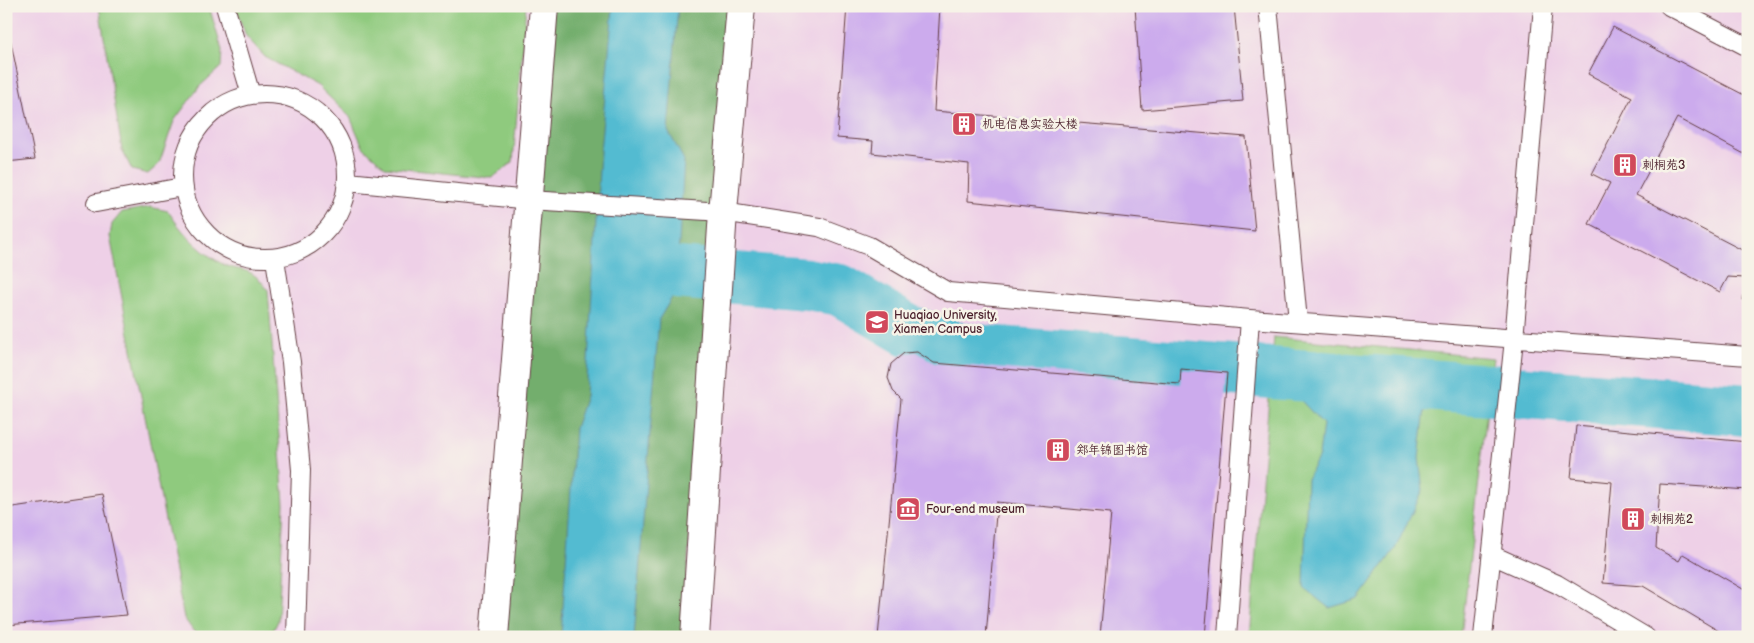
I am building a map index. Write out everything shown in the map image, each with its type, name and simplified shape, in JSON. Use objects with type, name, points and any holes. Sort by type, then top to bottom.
[{"type":"street","points":[[494,637],[544,6]]},
{"type":"street","points":[[695,637],[723,212],[740,6]]},
{"type":"lane","points":[[225,6],[250,94]]},
{"type":"lane","points":[[1268,6],[1298,322]]},
{"type":"lane","points":[[1483,637],[1514,339],[1543,6]]},
{"type":"lane","points":[[1669,6],[1748,47]]},
{"type":"lane","points":[[250,94],[275,94],[299,101],[320,114],[336,134],[345,157],[348,182],[341,209],[326,233],[303,250],[275,259],[249,258],[225,249],[204,233],[189,212],[182,186],[183,161],[191,137],[206,117],[227,102],[250,94]]},
{"type":"lane","points":[[348,182],[529,200],[723,212],[819,227],[869,246],[948,292],[1250,319],[1748,356]]},
{"type":"lane","points":[[96,203],[182,186]]},
{"type":"lane","points":[[275,259],[291,362],[301,470],[296,637]]},
{"type":"lane","points":[[1227,637],[1250,319]]},
{"type":"lane","points":[[1492,555],[1557,584],[1646,637]]},
{"type":"shaded area","name":"Huaqiao University, Xiamen Campus","points":[[6,6],[1748,6],[1748,637],[6,637]]},
{"type":"green space","points":[[99,6],[209,6],[222,50],[221,67],[200,86],[174,121],[159,164],[148,174],[132,170],[122,150]]},
{"type":"green space","points":[[235,6],[526,6],[513,162],[492,178],[385,167],[363,147],[350,117],[318,86],[265,57],[246,36]]},
{"type":"green space","points":[[550,6],[731,6],[682,637],[506,637]]},
{"type":"green space","points":[[150,207],[168,211],[184,233],[204,252],[227,266],[250,272],[268,290],[284,504],[278,621],[270,637],[213,637],[194,632],[184,618],[110,236],[112,224],[122,212]]},
{"type":"green space","points":[[1274,337],[1493,358],[1461,637],[1249,637]]},
{"type":"water","points":[[613,6],[678,6],[668,131],[684,160],[676,291],[659,319],[634,637],[561,637],[575,428],[586,396],[600,152]]},
{"type":"water","points":[[1271,373],[1462,388],[1437,397],[1425,409],[1419,458],[1423,490],[1395,549],[1359,599],[1329,608],[1304,588],[1307,479],[1319,456],[1323,424],[1293,392],[1277,387]]},
{"type":"building","name":"机电信息实验大楼","points":[[847,6],[940,6],[934,111],[1246,137],[1255,231],[968,201],[969,164],[872,153],[873,141],[837,138]]},
{"type":"building","points":[[1135,6],[1234,6],[1243,101],[1142,110]]},
{"type":"building","name":"刺桐苑3","points":[[1613,27],[1748,97],[1748,156],[1677,118],[1636,195],[1742,250],[1748,251],[1748,300],[1743,300],[1745,278],[1728,277],[1720,292],[1589,224],[1610,183],[1592,174],[1632,97],[1588,74]]},
{"type":"building","points":[[10,38],[35,159],[6,162],[6,39]]},
{"type":"building","name":"郑年锦图书馆","points":[[917,352],[934,363],[1180,384],[1181,369],[1227,373],[1205,637],[1100,637],[1111,513],[997,502],[986,637],[878,637],[901,399],[893,391],[888,378],[891,364],[904,353]]},
{"type":"building","name":"刺桐苑2","points":[[1576,426],[1748,442],[1748,490],[1660,484],[1656,548],[1679,561],[1683,554],[1748,592],[1748,637],[1729,637],[1643,586],[1603,583],[1612,482],[1571,478]]},
{"type":"building","points":[[102,494],[127,615],[6,625],[6,508]]},
{"type":"waterway","points":[[677,273],[807,284],[840,290],[907,330],[961,349],[1748,410]]},
{"type":"place","name":"机电信息实验大楼","points":[[964,124]]},
{"type":"place","name":"刺桐苑3","points":[[1625,165]]},
{"type":"place","name":"Huaqiao University, Xiamen Campus","points":[[877,322]]},
{"type":"place","name":"郑年锦图书馆","points":[[1058,450]]},
{"type":"place","name":"Four-end museum","points":[[908,509]]},
{"type":"place","name":"刺桐苑2","points":[[1633,519]]}]
